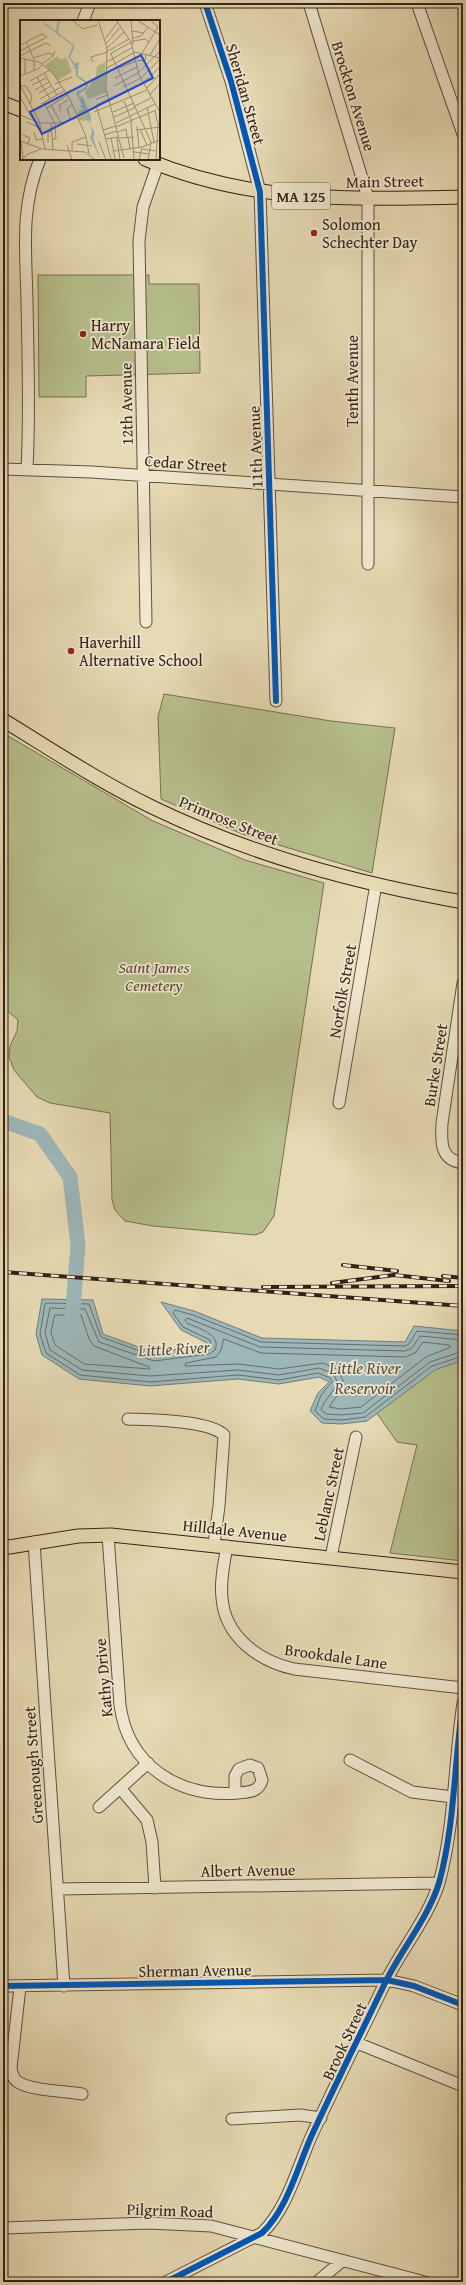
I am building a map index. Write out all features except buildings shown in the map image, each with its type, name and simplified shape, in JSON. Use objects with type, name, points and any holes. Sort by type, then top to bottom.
[{"type":"main road","points":[[3,103],[20,110]]},
{"type":"main road","name":"Main Street","points":[[148,160],[212,183],[260,192],[310,197],[463,197]]},
{"type":"main road","name":"Primrose Street","points":[[3,720],[121,791],[215,836],[288,862],[376,884],[463,902]]},
{"type":"main road","name":"Hilldale Avenue","points":[[3,1548],[78,1536],[108,1535],[220,1545],[463,1572]]},
{"type":"street","points":[[84,20],[90,3]]},
{"type":"street","name":"Sheridan Street","points":[[205,3],[230,81],[260,192]]},
{"type":"street","name":"Brockton Avenue","points":[[309,3],[368,198]]},
{"type":"street","points":[[417,3],[463,134]]},
{"type":"street","points":[[27,469],[29,421],[24,243],[27,205],[40,160]]},
{"type":"street","name":"12th Avenue","points":[[146,622],[139,241],[143,208],[158,164]]},
{"type":"street","name":"11th Avenue","points":[[260,192],[276,701]]},
{"type":"street","name":"Tenth Avenue","points":[[368,198],[368,564]]},
{"type":"street","name":"Cedar Street","points":[[3,469],[143,476],[463,497]]},
{"type":"street","name":"Norfolk Street","points":[[339,1104],[376,884]]},
{"type":"street","name":"Burke Street","points":[[463,983],[442,1123],[443,1152],[448,1159],[463,1163]]},
{"type":"street","name":"Brookdale Lane","points":[[128,1419],[179,1422],[218,1430],[224,1435],[220,1506],[221,1590],[223,1608],[236,1634],[245,1646],[277,1665],[294,1669],[463,1688]]},
{"type":"street","name":"Leblanc Street","points":[[331,1557],[356,1437]]},
{"type":"street","name":"Kathy Drive","points":[[108,1535],[122,1715],[129,1737],[148,1763],[168,1780],[184,1788],[208,1793],[235,1793]]},
{"type":"street","name":"Greenough Street","points":[[34,1542],[64,1986]]},
{"type":"street","name":"Brook Street","points":[[166,2282],[255,2237],[271,2223],[291,2186],[321,2118],[387,1980],[414,1933],[438,1883],[453,1797],[463,1703]]},
{"type":"street","points":[[350,1760],[412,1792],[453,1797]]},
{"type":"street","points":[[99,1807],[148,1763]]},
{"type":"street","points":[[120,1788],[147,1820],[152,1842],[155,1888]]},
{"type":"street","name":"Albert Avenue","points":[[58,1890],[438,1883]]},
{"type":"street","name":"Sherman Avenue","points":[[3,1986],[387,1980],[414,1986],[463,2005]]},
{"type":"street","points":[[20,1986],[11,2068],[13,2076],[18,2082],[24,2085],[82,2094]]},
{"type":"street","points":[[357,2043],[463,2086]]},
{"type":"street","points":[[232,2119],[300,2115],[321,2118]]},
{"type":"street","name":"Pilgrim Road","points":[[3,2228],[178,2224],[212,2226],[425,2282]]},
{"type":"street","points":[[317,2282],[342,2261]]},
{"type":"green space","points":[[38,275],[149,275],[149,284],[199,284],[200,373],[86,376],[86,397],[39,397]]},
{"type":"green space","points":[[164,694],[331,721],[395,728],[372,873],[242,834],[161,799],[158,717]]},
{"type":"green space","name":"Saint James Cemetery","points":[[3,733],[153,821],[245,860],[324,883],[274,1216],[263,1232],[255,1235],[153,1226],[125,1221],[115,1210],[112,1200],[110,1113],[50,1103],[37,1097],[14,1070],[9,1057],[10,1046],[17,1031],[18,1020],[3,1007]]},
{"type":"green space","points":[[463,1355],[463,1561],[390,1553],[417,1445],[397,1442],[374,1409],[396,1387]]},
{"type":"water","name":"Little River Reservoir","points":[[42,1299],[93,1300],[103,1334],[155,1353],[209,1344],[181,1330],[161,1302],[194,1311],[262,1338],[405,1342],[414,1326],[463,1331],[463,1360],[435,1370],[367,1421],[342,1424],[322,1423],[310,1411],[318,1393],[329,1382],[319,1377],[279,1384],[238,1379],[150,1386],[79,1379],[42,1355],[36,1334]]},
{"type":"waterway","name":"Little River","points":[[3,1121],[40,1134],[70,1177],[78,1245],[72,1320]]},
{"type":"railway","points":[[343,1265],[397,1271]]},
{"type":"railway","points":[[3,1272],[463,1306]]},
{"type":"railway","points":[[332,1283],[394,1275],[449,1281]]},
{"type":"railway","points":[[443,1276],[463,1278]]},
{"type":"railway","points":[[263,1287],[463,1286]]},
{"type":"cycle path","points":[[205,3],[231,81],[260,192],[276,701]]},
{"type":"cycle path","points":[[166,2282],[262,2233],[271,2223],[285,2201],[311,2137],[339,2078],[392,1969],[422,1921],[439,1883],[448,1839],[463,1703]]},
{"type":"cycle path","points":[[3,1986],[387,1980],[414,1986],[463,2005]]},
{"type":"place","name":"Solomon Schechter Day","points":[[314,233]]},
{"type":"place","name":"Harry McNamara Field","points":[[83,334]]},
{"type":"place","name":"Haverhill Alternative School","points":[[71,651]]}]
